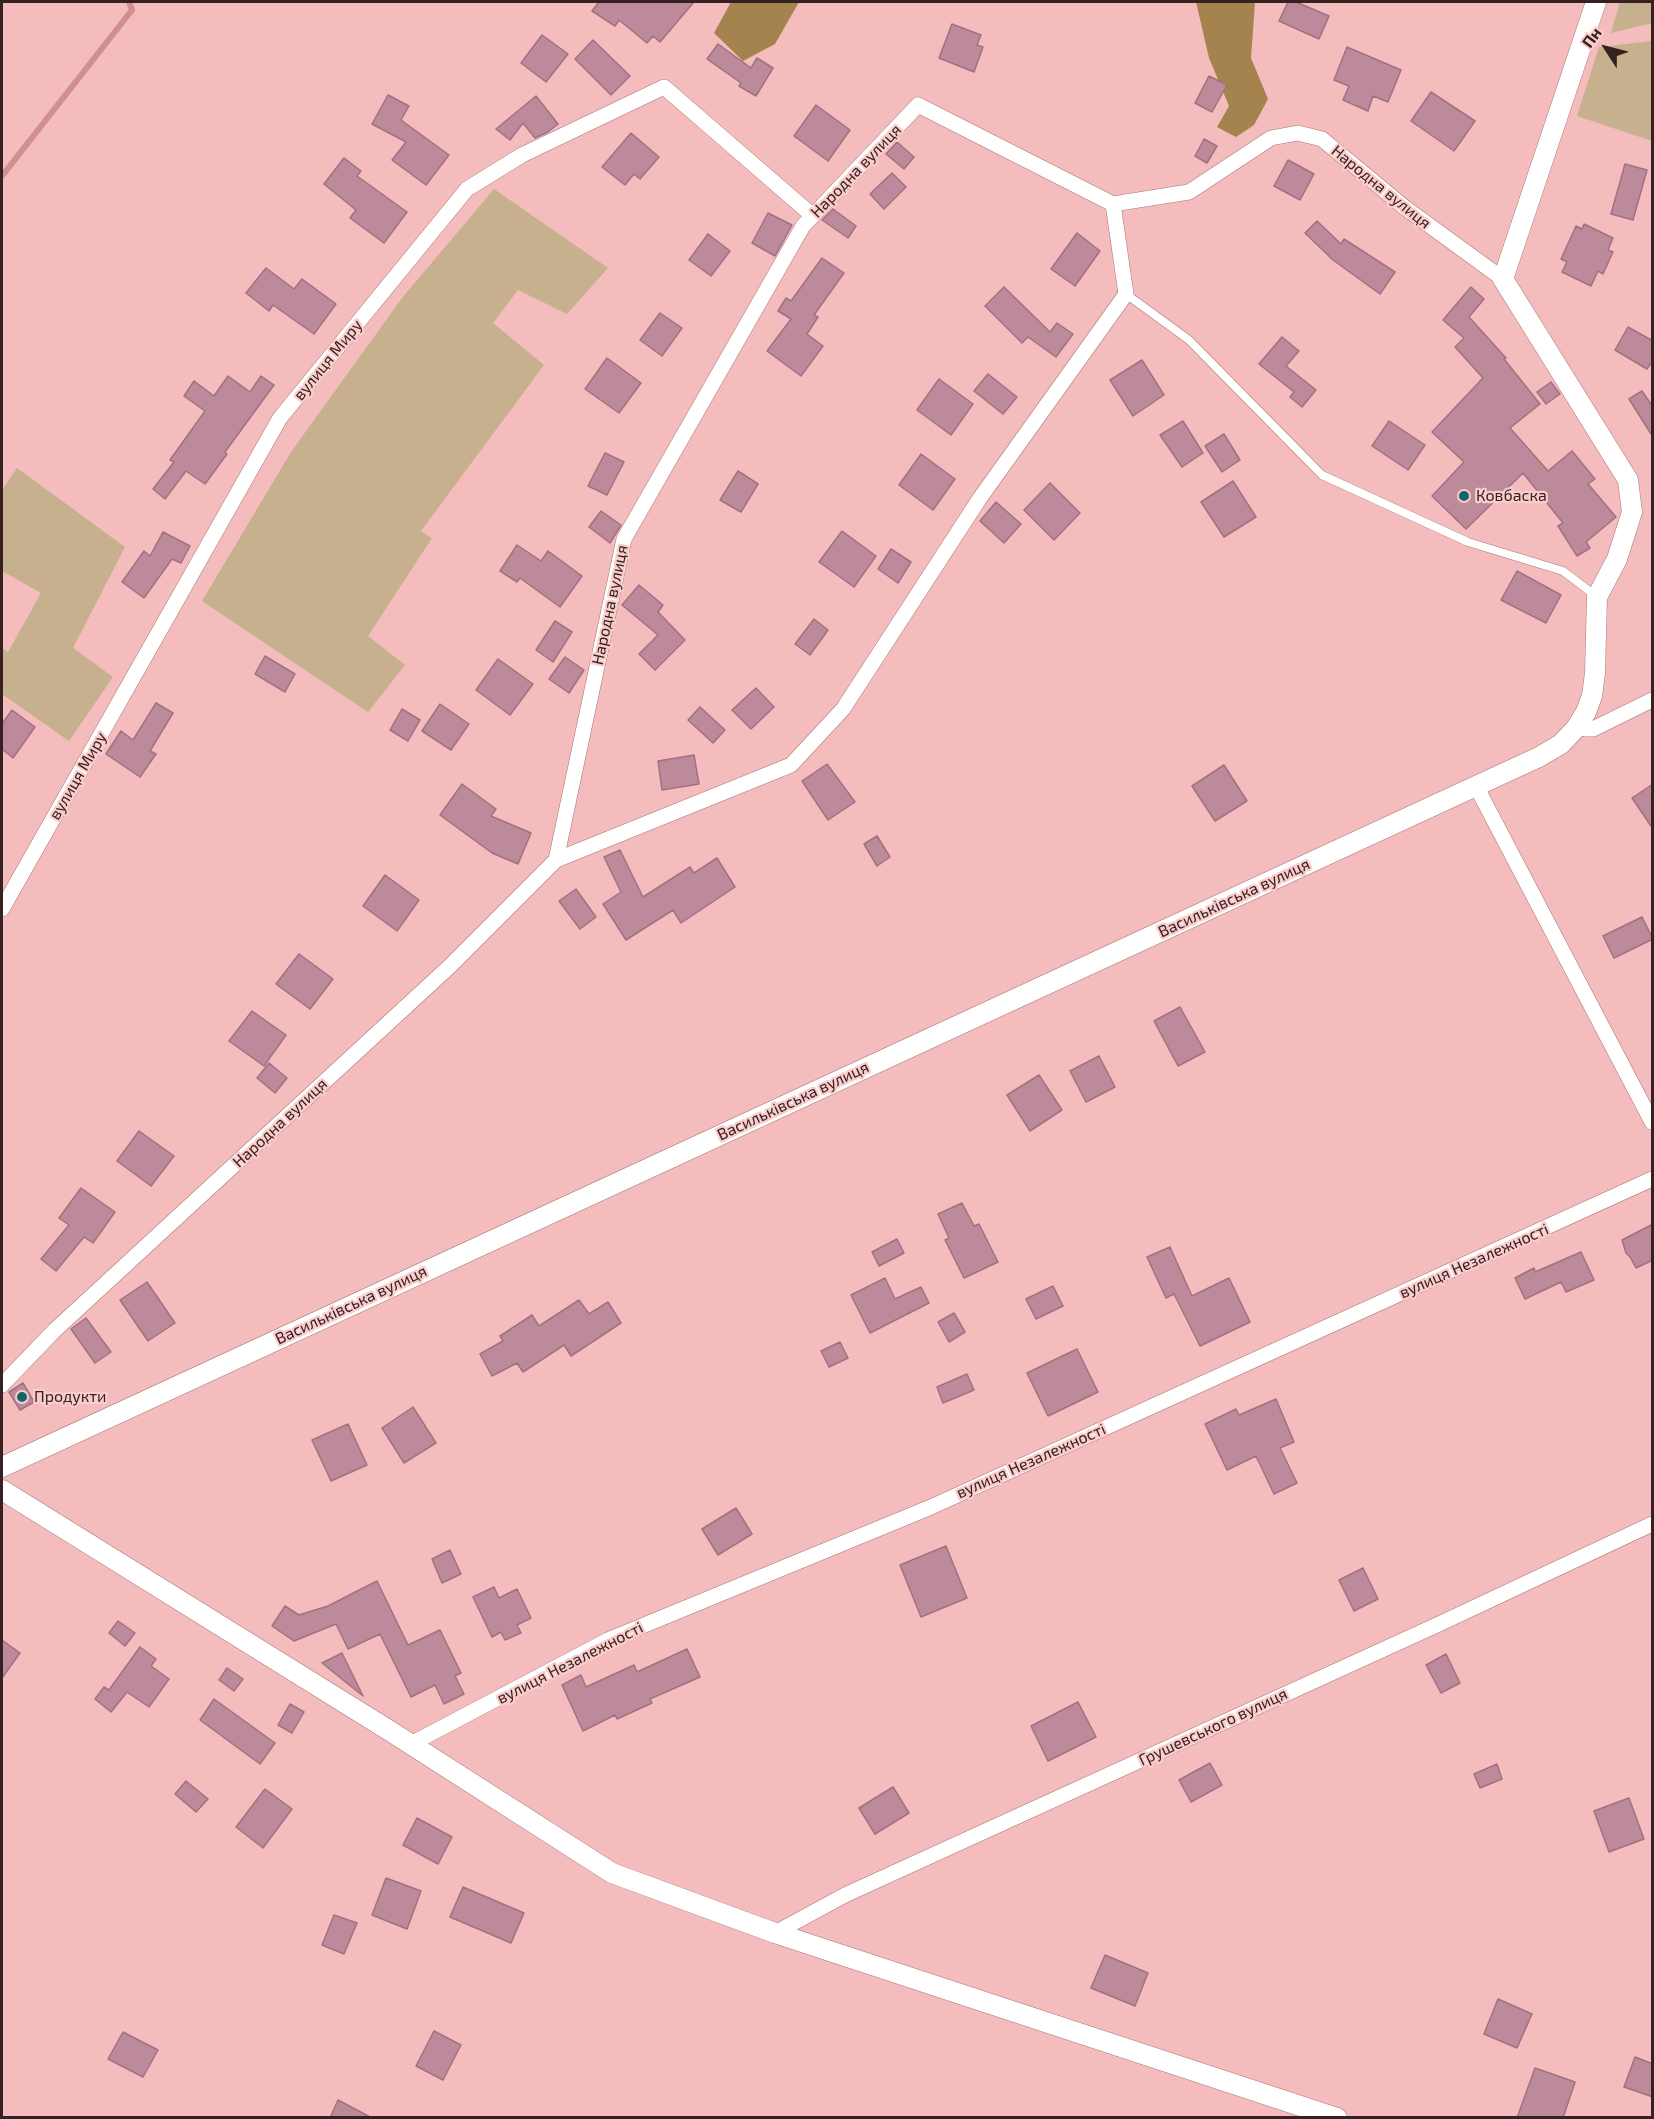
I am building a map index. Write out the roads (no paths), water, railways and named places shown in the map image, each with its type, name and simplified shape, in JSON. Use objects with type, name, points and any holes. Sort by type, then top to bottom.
[{"type":"street","points":[[1596,2],[1503,279],[1628,480],[1632,512],[1617,559],[1597,597],[1595,673],[1592,696],[1577,727],[1593,729],[1653,700]]},
{"type":"street","name":"вулиця Миру","points":[[2,909],[280,418],[467,189],[522,155],[664,87],[813,216]]},
{"type":"street","name":"Народна вулиця","points":[[556,860],[624,539],[803,226],[918,105],[1113,204],[1189,192],[1271,138],[1298,133],[1322,139],[1404,207],[1503,279]]},
{"type":"street","points":[[1113,204],[1126,294]]},
{"type":"street","name":"Народна вулиця","points":[[2,1385],[56,1330],[450,966],[556,860],[790,765],[843,709],[980,498],[1126,294]]},
{"type":"street","name":"Васильківська вулиця","points":[[2,1467],[1539,757],[1561,744],[1577,727]]},
{"type":"street","points":[[1476,786],[1653,1122]]},
{"type":"street","name":"вулиця Незалежності","points":[[411,1744],[608,1640],[942,1502],[1653,1179]]},
{"type":"street","points":[[2,1490],[411,1744],[612,1873],[775,1933],[1337,2118]]},
{"type":"street","name":"Грушевського вулиця","points":[[775,1933],[845,1895],[1653,1524]]},
{"type":"lane","points":[[1126,294],[1189,340],[1322,475],[1468,542],[1563,571],[1597,597]]},
{"type":"waterway","points":[[2,176],[132,10],[129,2]]},
{"type":"place","name":"Ковбаска","points":[[1464,496]]},
{"type":"place","name":"Продукти","points":[[22,1397]]}]
